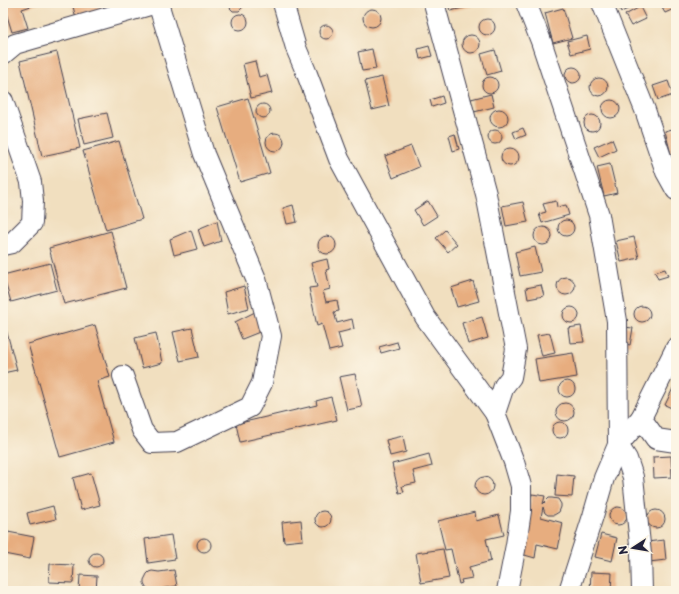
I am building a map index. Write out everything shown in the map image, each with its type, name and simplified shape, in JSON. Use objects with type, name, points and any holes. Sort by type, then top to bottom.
[{"type":"street","points":[[3,54],[15,44],[158,3],[204,154],[256,279],[272,336],[262,383],[250,407],[177,442],[152,443],[142,430],[123,376]]},
{"type":"street","points":[[283,3],[296,48],[339,159],[425,317],[495,413],[514,462],[521,486],[521,511],[507,591]]},
{"type":"street","points":[[434,3],[486,194],[516,349],[511,377],[504,386],[495,413]]},
{"type":"street","points":[[526,3],[541,41],[599,215],[617,321],[618,445],[627,459],[633,477],[641,554],[642,591]]},
{"type":"street","points":[[602,3],[644,110],[666,172],[676,190]]},
{"type":"street","points":[[3,101],[31,182],[33,201],[32,223],[12,243],[3,245]]},
{"type":"street","points":[[569,591],[604,478],[618,445],[641,418],[676,348]]},
{"type":"street","points":[[641,418],[656,439],[676,442]]},
{"type":"building","points":[[3,3],[40,3],[22,9],[28,28],[12,32]]},
{"type":"building","points":[[72,3],[102,3],[104,10],[76,18]]},
{"type":"building","points":[[105,3],[123,3],[106,9]]},
{"type":"building","points":[[229,3],[243,3],[243,7],[239,11],[233,11],[230,8]]},
{"type":"building","points":[[448,3],[471,3],[472,6],[450,11]]},
{"type":"building","points":[[617,3],[636,3],[637,5],[621,12]]},
{"type":"building","points":[[672,3],[676,3],[676,8],[665,13],[662,8]]},
{"type":"building","points":[[640,7],[646,19],[631,26],[625,15]]},
{"type":"building","points":[[563,8],[572,38],[553,43],[545,13]]},
{"type":"building","points":[[372,9],[378,12],[381,18],[378,24],[372,27],[366,24],[363,18],[366,12]]},
{"type":"building","points":[[237,14],[243,14],[248,19],[246,28],[243,30],[237,30],[232,25],[232,19]]},
{"type":"building","points":[[484,19],[490,19],[495,24],[493,33],[490,35],[484,35],[479,30],[479,24]]},
{"type":"building","points":[[326,25],[331,27],[333,32],[331,37],[326,39],[321,37],[319,32],[321,27]]},
{"type":"building","points":[[467,35],[475,35],[480,40],[478,51],[475,53],[467,53],[462,48],[462,40]]},
{"type":"building","points":[[587,36],[590,49],[571,54],[567,41]]},
{"type":"building","points":[[429,46],[432,56],[420,59],[418,49]]},
{"type":"building","points":[[372,49],[376,69],[362,71],[358,52]]},
{"type":"building","points":[[495,50],[501,71],[487,75],[481,54]]},
{"type":"building","points":[[57,52],[80,148],[42,156],[20,61]]},
{"type":"building","points":[[255,61],[259,77],[267,75],[272,93],[251,98],[243,64]]},
{"type":"building","points":[[570,67],[576,67],[581,72],[579,81],[576,83],[570,83],[565,78],[565,72]]},
{"type":"building","points":[[382,77],[389,106],[372,110],[365,81]]},
{"type":"building","points":[[490,77],[497,82],[498,85],[493,92],[490,93],[483,88],[482,85],[487,78]]},
{"type":"building","points":[[595,78],[603,78],[608,83],[606,94],[603,96],[595,96],[590,91],[590,83]]},
{"type":"building","points":[[668,81],[673,95],[658,100],[653,86]]},
{"type":"building","points":[[491,94],[494,107],[474,112],[471,99]]},
{"type":"building","points":[[442,96],[444,103],[432,107],[430,100]]},
{"type":"building","points":[[248,98],[270,173],[240,182],[217,107]]},
{"type":"building","points":[[611,100],[617,103],[620,109],[617,115],[611,118],[605,115],[602,109],[605,103]]},
{"type":"building","points":[[263,104],[268,106],[270,111],[268,116],[263,118],[258,116],[256,111],[258,106]]},
{"type":"building","points":[[499,109],[505,112],[508,118],[505,124],[499,127],[493,124],[490,118],[493,112]]},
{"type":"building","points":[[107,113],[113,138],[84,145],[78,119]]},
{"type":"building","points":[[589,115],[595,115],[600,120],[598,129],[595,131],[589,131],[584,126],[584,120]]},
{"type":"building","points":[[523,128],[526,135],[516,139],[513,132]]},
{"type":"building","points":[[676,128],[676,153],[671,154],[665,131]]},
{"type":"building","points":[[495,130],[500,132],[502,137],[500,142],[495,144],[490,142],[488,137],[490,132]]},
{"type":"building","points":[[275,133],[281,136],[284,142],[281,148],[275,151],[269,148],[266,142],[269,136]]},
{"type":"building","points":[[455,134],[459,149],[453,151],[449,136]]},
{"type":"building","points":[[612,139],[616,149],[599,157],[594,147]]},
{"type":"building","points":[[119,141],[142,219],[106,230],[83,151]]},
{"type":"building","points":[[411,146],[419,167],[393,178],[385,156]]},
{"type":"building","points":[[506,148],[514,148],[519,153],[517,164],[514,166],[506,166],[501,161],[501,153]]},
{"type":"building","points":[[610,164],[617,193],[604,196],[597,167]]},
{"type":"building","points":[[428,201],[437,216],[423,225],[414,210]]},
{"type":"building","points":[[556,201],[557,207],[566,205],[569,215],[542,223],[539,214],[546,212],[543,204]]},
{"type":"building","points":[[523,202],[528,222],[506,226],[502,206]]},
{"type":"building","points":[[293,205],[297,222],[287,224],[283,208]]},
{"type":"building","points":[[566,220],[572,222],[574,228],[572,234],[566,236],[560,234],[558,228],[560,222]]},
{"type":"building","points":[[217,221],[221,241],[204,247],[198,229]]},
{"type":"building","points":[[543,227],[549,230],[552,236],[549,242],[543,245],[537,242],[534,236],[537,230]]},
{"type":"building","points":[[191,230],[197,249],[174,255],[170,239]]},
{"type":"building","points":[[445,230],[457,244],[448,252],[436,238]]},
{"type":"building","points":[[111,231],[126,288],[64,304],[49,248]]},
{"type":"building","points":[[327,236],[333,239],[336,245],[333,251],[327,254],[321,251],[318,245],[321,239]]},
{"type":"building","points":[[634,237],[639,258],[621,262],[616,241]]},
{"type":"building","points":[[535,247],[541,272],[520,276],[515,252]]},
{"type":"building","points":[[327,259],[329,269],[326,270],[330,289],[323,291],[326,302],[337,300],[339,311],[334,312],[337,323],[352,319],[354,329],[338,333],[342,348],[329,351],[322,324],[317,326],[309,288],[317,287],[311,263]]},
{"type":"building","points":[[50,263],[57,290],[11,302],[3,275]]},
{"type":"building","points":[[665,269],[668,276],[658,279],[655,272]]},
{"type":"building","points":[[566,277],[572,280],[575,286],[572,292],[566,295],[560,292],[557,286],[560,280]]},
{"type":"building","points":[[473,281],[479,301],[457,307],[451,288]]},
{"type":"building","points":[[541,285],[544,296],[528,299],[526,288]]},
{"type":"building","points":[[244,286],[249,308],[228,314],[224,292]]},
{"type":"building","points":[[639,306],[645,306],[650,311],[648,320],[645,322],[639,322],[634,317],[634,311]]},
{"type":"building","points":[[568,307],[574,307],[579,312],[577,321],[574,323],[568,323],[563,318],[563,312]]},
{"type":"building","points":[[255,312],[262,331],[242,339],[235,322]]},
{"type":"building","points":[[482,317],[488,338],[468,344],[462,323]]},
{"type":"building","points":[[95,325],[110,377],[97,381],[114,442],[60,457],[28,344]]},
{"type":"building","points":[[581,326],[584,342],[570,343],[568,328]]},
{"type":"building","points":[[623,327],[633,328],[630,345],[621,343]]},
{"type":"building","points":[[192,328],[199,357],[180,361],[173,332]]},
{"type":"building","points":[[6,329],[17,370],[3,373],[3,330]]},
{"type":"building","points":[[156,333],[162,363],[142,368],[135,338]]},
{"type":"building","points":[[550,333],[555,353],[542,356],[537,335]]},
{"type":"building","points":[[397,342],[399,348],[381,353],[379,347]]},
{"type":"building","points":[[573,353],[577,377],[539,383],[535,359]]},
{"type":"building","points":[[355,374],[362,407],[347,410],[339,377]]},
{"type":"building","points":[[567,381],[574,386],[575,389],[570,396],[567,397],[560,392],[559,389],[564,382]]},
{"type":"building","points":[[676,382],[676,410],[665,405]]},
{"type":"building","points":[[331,397],[337,420],[240,442],[236,424],[317,405],[316,401]]},
{"type":"building","points":[[561,403],[569,403],[574,408],[572,419],[569,421],[561,421],[556,416],[556,408]]},
{"type":"building","points":[[557,422],[563,422],[568,427],[566,436],[563,438],[557,438],[552,433],[552,427]]},
{"type":"building","points":[[403,436],[406,452],[390,456],[386,440]]},
{"type":"building","points":[[429,454],[432,466],[413,471],[416,483],[402,486],[404,492],[399,493],[392,464]]},
{"type":"building","points":[[671,456],[672,477],[654,478],[653,457]]},
{"type":"building","points":[[91,473],[100,505],[81,510],[73,478]]},
{"type":"building","points":[[557,474],[574,476],[572,497],[555,496]]},
{"type":"building","points":[[480,477],[488,477],[493,482],[491,493],[488,495],[480,495],[475,490],[475,482]]},
{"type":"building","points":[[532,494],[545,496],[543,504],[549,498],[558,499],[561,504],[559,512],[554,515],[548,515],[545,513],[543,507],[541,517],[563,523],[558,549],[537,544],[535,558],[521,554]]},
{"type":"building","points":[[53,506],[56,519],[30,525],[27,513]]},
{"type":"building","points":[[618,507],[624,510],[627,516],[624,522],[618,525],[612,522],[609,516],[612,510]]},
{"type":"building","points":[[656,510],[662,513],[665,519],[662,525],[656,528],[650,525],[647,519],[650,513]]},
{"type":"building","points":[[320,511],[326,511],[331,516],[329,525],[326,527],[320,527],[315,522],[315,516]]},
{"type":"building","points":[[475,512],[476,521],[499,515],[504,535],[486,539],[491,561],[469,567],[472,578],[461,580],[462,583],[459,584],[451,549],[445,550],[438,521]]},
{"type":"building","points":[[301,520],[303,540],[284,542],[282,522]]},
{"type":"building","points":[[8,532],[34,537],[30,559],[4,554]]},
{"type":"building","points":[[601,534],[617,538],[612,561],[595,557]]},
{"type":"building","points":[[171,535],[175,559],[148,563],[145,539]]},
{"type":"building","points":[[201,538],[207,538],[211,542],[211,548],[207,552],[201,552],[197,548],[197,542]]},
{"type":"building","points":[[664,540],[666,560],[649,562],[647,542]]},
{"type":"building","points":[[443,549],[449,578],[421,583],[416,553]]},
{"type":"building","points":[[96,553],[101,555],[103,560],[101,565],[96,567],[91,565],[89,560],[91,555]]},
{"type":"building","points":[[50,564],[74,565],[73,583],[49,582]]},
{"type":"building","points":[[174,570],[177,586],[155,591],[151,591],[146,587],[144,580],[149,572]]},
{"type":"building","points":[[591,572],[612,573],[611,591],[590,591]]},
{"type":"building","points":[[80,575],[97,576],[96,591],[79,591]]}]
